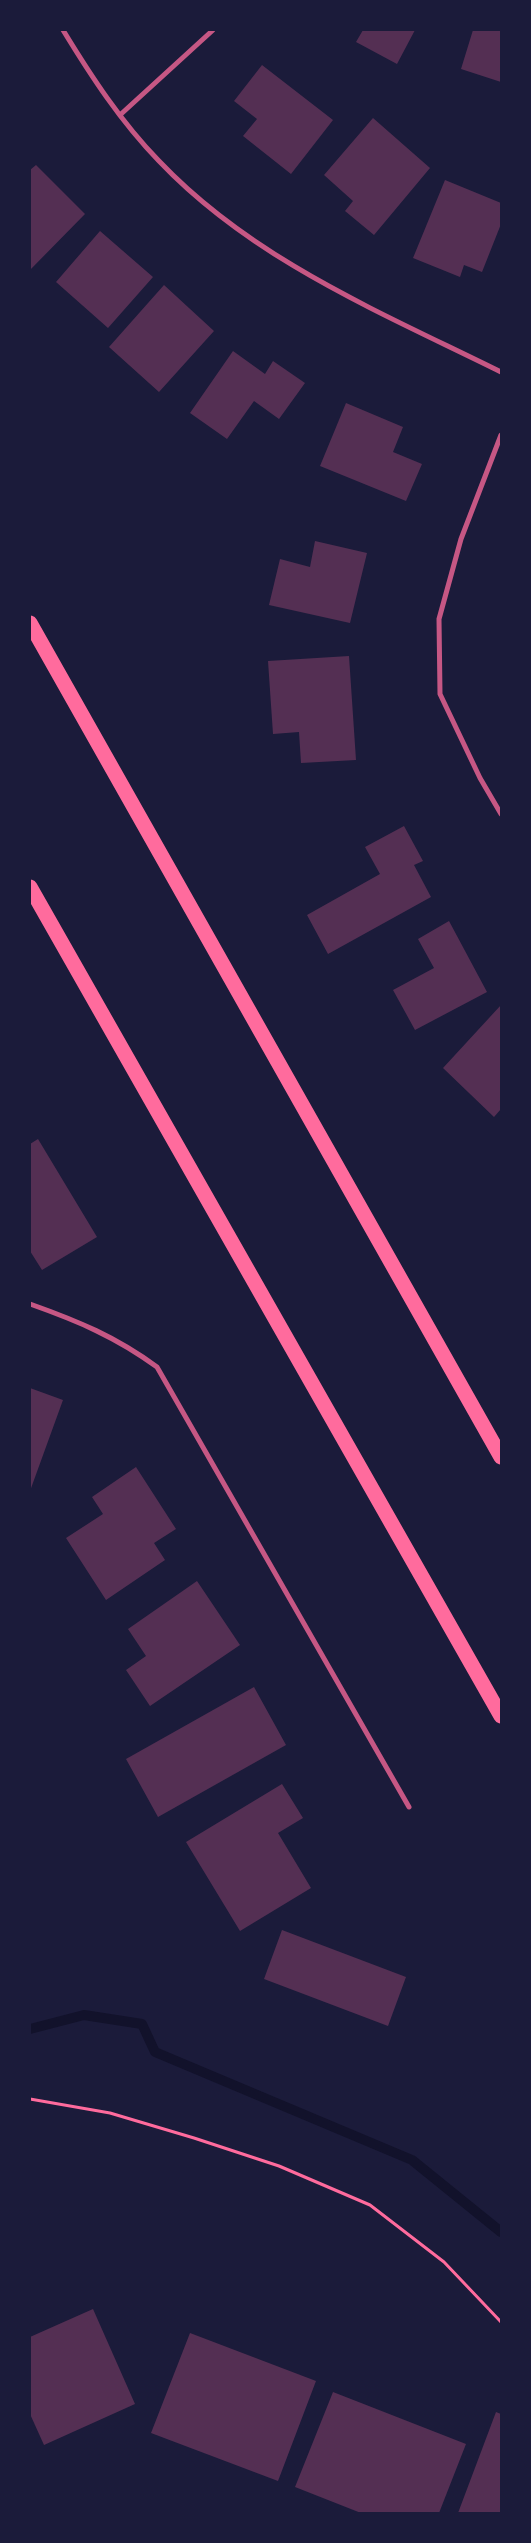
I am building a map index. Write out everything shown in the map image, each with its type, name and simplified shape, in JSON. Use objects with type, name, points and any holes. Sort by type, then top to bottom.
[{"type":"highway","points":[[30,623],[501,1457]]},
{"type":"highway","points":[[30,887],[501,1716]]},
{"type":"street","points":[[63,30],[120,115],[159,161],[228,223],[305,275],[501,372]]},
{"type":"street","points":[[120,115],[213,30]]},
{"type":"street","points":[[501,435],[461,539],[439,619],[440,694],[480,778],[501,814]]},
{"type":"street","points":[[30,1304],[87,1324],[128,1346],[157,1368],[409,1807]]},
{"type":"path","points":[[30,2099],[110,2112],[194,2138],[279,2166],[370,2205],[444,2262],[501,2322]]},
{"type":"building","points":[[363,30],[415,30],[397,64],[356,42]]},
{"type":"building","points":[[473,30],[501,30],[501,82],[461,69]]},
{"type":"building","points":[[262,65],[333,120],[291,174],[243,136],[257,119],[234,101]]},
{"type":"building","points":[[373,118],[430,168],[374,235],[345,211],[353,201],[324,175]]},
{"type":"building","points":[[36,165],[85,214],[30,270],[30,170]]},
{"type":"building","points":[[445,180],[501,203],[501,224],[482,272],[464,265],[460,277],[413,258]]},
{"type":"building","points":[[100,231],[153,277],[108,328],[56,282]]},
{"type":"building","points":[[164,285],[214,331],[159,392],[109,347]]},
{"type":"building","points":[[233,351],[265,374],[273,361],[305,383],[279,419],[254,401],[227,439],[190,413]]},
{"type":"building","points":[[346,403],[403,427],[393,452],[422,464],[406,501],[320,466]]},
{"type":"building","points":[[315,541],[367,553],[350,623],[269,605],[280,559],[310,567]]},
{"type":"building","points":[[349,656],[356,760],[301,763],[299,732],[273,734],[268,661]]},
{"type":"building","points":[[404,826],[423,861],[414,865],[431,897],[328,954],[307,915],[380,874],[365,847]]},
{"type":"building","points":[[449,921],[487,992],[415,1030],[393,990],[434,968],[418,939]]},
{"type":"building","points":[[501,1005],[501,1109],[494,1117],[443,1068]]},
{"type":"building","points":[[38,1139],[97,1237],[42,1270],[30,1251],[30,1144]]},
{"type":"building","points":[[30,1388],[63,1400],[30,1491]]},
{"type":"building","points":[[136,1467],[176,1529],[154,1543],[165,1560],[106,1600],[66,1538],[103,1514],[92,1497]]},
{"type":"building","points":[[197,1581],[240,1645],[150,1706],[126,1670],[146,1656],[128,1629]]},
{"type":"building","points":[[254,1687],[286,1745],[158,1817],[126,1759]]},
{"type":"building","points":[[282,1784],[303,1818],[278,1833],[311,1888],[240,1931],[186,1842]]},
{"type":"building","points":[[282,1930],[406,1977],[388,2026],[264,1979]]},
{"type":"building","points":[[93,2309],[135,2404],[44,2445],[30,2414],[30,2337]]},
{"type":"building","points":[[190,2333],[316,2381],[278,2481],[151,2433]]},
{"type":"building","points":[[333,2392],[466,2444],[439,2513],[361,2513],[295,2487]]},
{"type":"building","points":[[496,2412],[501,2414],[501,2513],[458,2513]]},
{"type":"waterway","points":[[30,2029],[84,2015],[142,2024],[155,2052],[412,2160],[501,2232]]}]
